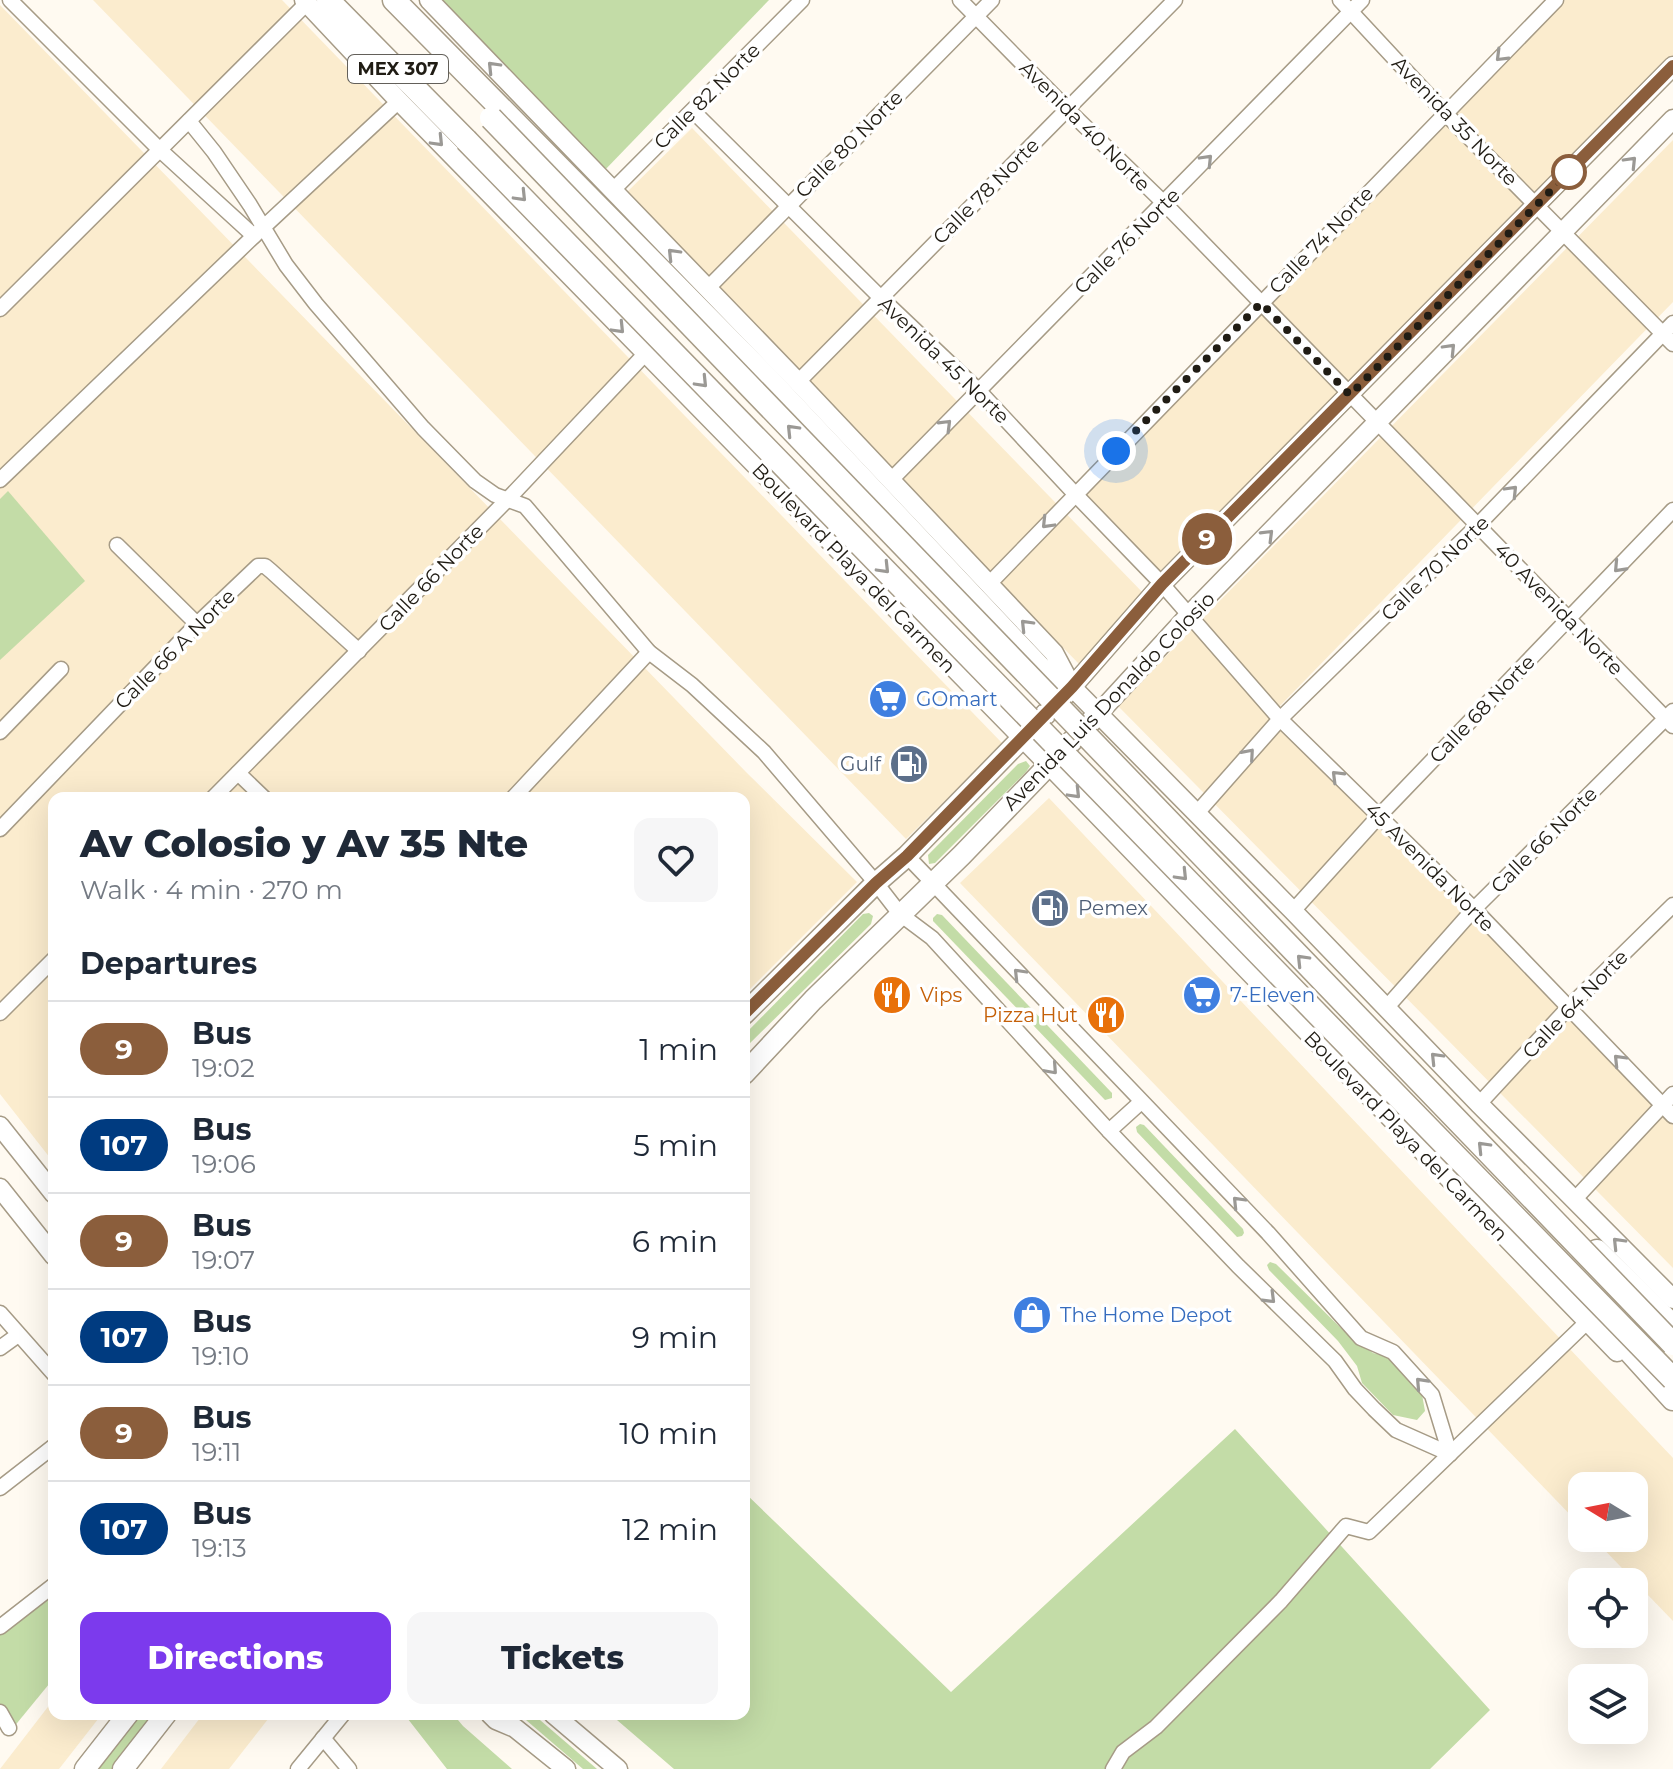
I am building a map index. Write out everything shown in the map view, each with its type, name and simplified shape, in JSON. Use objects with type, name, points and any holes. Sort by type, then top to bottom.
[{"type":"highway","name":"MEX 307","points":[[377,0],[1673,1344]]},
{"type":"highway","points":[[394,0],[980,590],[1041,669],[1072,687]]},
{"type":"highway","name":"MEX 307","points":[[313,1],[466,140],[1673,1379]]},
{"type":"highway","points":[[1521,1186],[1588,1241],[1673,1326]]},
{"type":"highway","points":[[1520,1222],[1554,1271],[1673,1399]]},
{"type":"main road","points":[[429,0],[891,480],[980,590],[969,639],[948,649],[934,649]]},
{"type":"main road","name":"Boulevard Playa del Carmen","points":[[313,1],[399,101],[1673,1409]]},
{"type":"main road","name":"Avenida Luis Donaldo Colosio","points":[[750,1008],[1022,739],[1162,584],[1673,66]]},
{"type":"main road","name":"Avenida Luis Donaldo Colosio","points":[[750,1068],[813,1000],[1049,765],[1188,616],[1673,119]]},
{"type":"main road","points":[[1072,687],[1479,1104],[1671,1293]]},
{"type":"main road","points":[[1148,869],[1148,854],[1155,836],[1166,823],[1182,815],[1197,813]]},
{"type":"main road","points":[[0,1126],[48,1186]]},
{"type":"main road","points":[[0,1188],[48,1248]]},
{"type":"main road","points":[[85,1769],[123,1720]]},
{"type":"main road","points":[[123,1769],[161,1720]]},
{"type":"main road","points":[[496,1720],[515,1728],[566,1769]]},
{"type":"main road","points":[[560,1720],[618,1769]]},
{"type":"street","points":[[10,0],[160,150],[258,232],[423,428],[475,481],[495,495],[525,506],[649,652],[692,685],[764,752],[900,914],[932,938],[1109,1131],[1335,1361],[1355,1389],[1396,1430],[1450,1454]]},
{"type":"street","name":"Calle 82 Norte","points":[[612,191],[802,0]]},
{"type":"street","name":"Avenida 40 Norte","points":[[960,0],[1379,422]]},
{"type":"street","name":"Calle 80 Norte","points":[[707,289],[992,0]]},
{"type":"street","name":"Calle 78 Norte","points":[[798,382],[1175,0]]},
{"type":"street","name":"Avenida 35 Norte","points":[[1340,0],[1562,234],[1670,334]]},
{"type":"street","name":"Calle 76 Norte","points":[[891,480],[1362,0]]},
{"type":"street","name":"Calle 74 Norte","points":[[980,590],[1556,0]]},
{"type":"street","points":[[0,309],[313,1]]},
{"type":"street","points":[[0,480],[399,101]]},
{"type":"street","name":"Avenida 45 Norte","points":[[693,111],[979,391],[1162,584],[1188,616]]},
{"type":"street","points":[[189,121],[250,205],[258,232]]},
{"type":"street","name":"Calle 70 Norte","points":[[1197,813],[1280,719],[1670,334]]},
{"type":"street","name":"Calle 66 Norte","points":[[219,792],[508,499],[645,354]]},
{"type":"street","name":"40 Avenida Norte","points":[[1379,422],[1569,619],[1671,719]]},
{"type":"street","name":"Calle 68 Norte","points":[[1293,911],[1378,817],[1673,510]]},
{"type":"street","points":[[117,545],[197,624]]},
{"type":"street","name":"Calle 66 A Norte","points":[[0,829],[197,624],[258,566],[265,566],[359,651]]},
{"type":"street","name":"45 Avenida Norte","points":[[1188,616],[1280,719],[1669,1105]]},
{"type":"street","points":[[519,792],[649,652]]},
{"type":"street","points":[[0,732],[61,669]]},
{"type":"street","name":"Calle 66 Norte","points":[[1387,1007],[1474,909],[1671,719]]},
{"type":"street","points":[[238,773],[258,792]]},
{"type":"street","points":[[907,856],[1268,1233],[1361,1338],[1393,1352],[1432,1395],[1450,1454]]},
{"type":"street","name":"Calle 64 Norte","points":[[1479,1104],[1568,1008],[1673,905]]},
{"type":"street","points":[[0,1013],[48,965]]},
{"type":"street","points":[[1109,1131],[1141,1102]]},
{"type":"street","points":[[1575,1199],[1669,1105]]},
{"type":"street","points":[[0,1313],[48,1368]]},
{"type":"street","points":[[1113,1769],[1123,1752],[1156,1727],[1281,1601],[1346,1526],[1369,1532],[1587,1322]]},
{"type":"street","points":[[0,1348],[18,1335]]},
{"type":"street","points":[[0,1488],[48,1451]]},
{"type":"street","points":[[0,1627],[48,1590]]},
{"type":"street","points":[[0,1712],[9,1728]]},
{"type":"street","points":[[298,1769],[338,1720]]},
{"type":"street","points":[[323,1738],[349,1769]]},
{"type":"shaded area","points":[[93,0],[282,0],[1003,744],[906,839]]},
{"type":"shaded area","points":[[1565,0],[1673,0],[1673,61],[1157,585],[1079,501]]},
{"type":"shaded area","points":[[0,5],[746,772],[857,882],[750,989],[750,792],[48,792],[48,1155],[0,1094]]},
{"type":"shaded area","points":[[692,128],[1147,597],[1079,664],[624,195]]},
{"type":"shaded area","points":[[1673,140],[1673,302],[1275,711],[1673,1118],[1673,1268],[1118,706]]},
{"type":"shaded area","points":[[1049,798],[1673,1458],[1673,1621],[1648,1595],[1648,1568],[1622,1568],[1606,1552],[1648,1552],[1648,1472],[1568,1472],[1568,1513],[960,883]]},
{"type":"shaded area","points":[[48,1707],[48,1720],[97,1720],[59,1769],[0,1769]]},
{"type":"shaded area","points":[[198,1720],[267,1720],[229,1769],[161,1769]]},
{"type":"green space","points":[[436,0],[769,0],[602,173]]},
{"type":"green space","points":[[8,491],[85,581],[0,660],[0,499]]},
{"type":"green space","points":[[1026,761],[1030,766],[1026,772],[935,863],[929,864],[928,855],[1018,764]]},
{"type":"green space","points":[[863,914],[873,916],[871,924],[750,1043],[750,1029]]},
{"type":"green space","points":[[937,914],[942,915],[1112,1093],[1112,1098],[1105,1100],[933,921]]},
{"type":"green space","points":[[1140,1124],[1243,1229],[1242,1236],[1237,1237],[1137,1132],[1136,1127]]},
{"type":"green space","points":[[1270,1262],[1276,1264],[1350,1337],[1373,1353],[1389,1357],[1421,1389],[1425,1411],[1417,1420],[1393,1415],[1362,1383],[1357,1366],[1338,1341],[1269,1270],[1267,1265]]},
{"type":"green space","points":[[1235,1429],[1490,1710],[1430,1769],[674,1769],[617,1720],[750,1720],[750,1498],[951,1692]]},
{"type":"green space","points":[[48,1594],[48,1685],[13,1728],[0,1707],[0,1632]]},
{"type":"green space","points":[[135,1720],[150,1720],[112,1769],[97,1769]]},
{"type":"green space","points":[[409,1720],[458,1720],[512,1769],[447,1769]]},
{"type":"green space","points":[[526,1720],[540,1720],[597,1769],[583,1769]]},
{"type":"bus line","name":"9","points":[[750,1008],[907,856],[1072,687],[1162,584],[1673,66]]},
{"type":"place","name":"GOmart","points":[[888,699]]},
{"type":"place","name":"Gulf","points":[[909,764]]},
{"type":"place","name":"Pemex","points":[[1050,908]]},
{"type":"place","name":"Vips","points":[[892,995]]},
{"type":"place","name":"7-Eleven","points":[[1202,995]]},
{"type":"place","name":"Pizza Hut","points":[[1106,1015]]},
{"type":"place","name":"The Home Depot","points":[[1032,1315]]},
{"type":"route","points":[[1116,451],[1261,303],[1350,395],[1569,172]]}]
